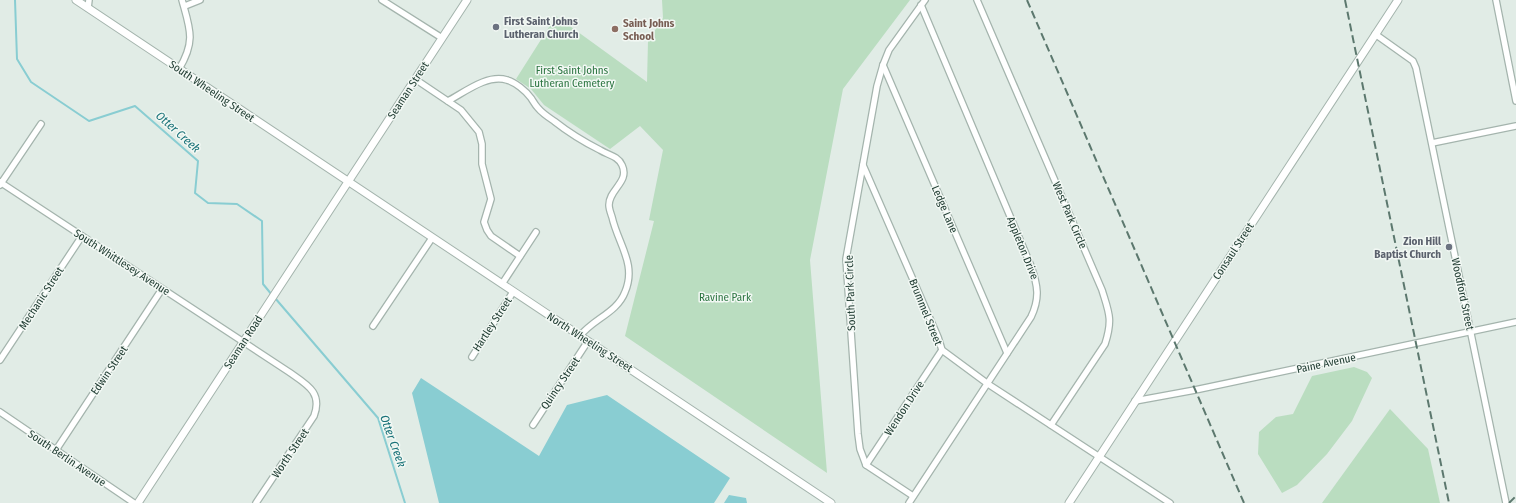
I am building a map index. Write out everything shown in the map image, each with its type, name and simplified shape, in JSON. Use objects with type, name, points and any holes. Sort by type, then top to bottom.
[{"type":"street","name":"South Wheeling Street","points":[[76,0],[349,181]]},
{"type":"street","points":[[88,8],[89,0]]},
{"type":"street","points":[[183,3],[185,6],[200,0]]},
{"type":"street","points":[[382,0],[442,38]]},
{"type":"street","name":"Seaman Street","points":[[349,181],[467,0]]},
{"type":"street","points":[[921,5],[926,0]]},
{"type":"street","name":"West Park Circle","points":[[977,0],[1102,290],[1110,318],[1109,331],[1105,344],[1051,424]]},
{"type":"street","name":"Consaul Street","points":[[1069,503],[1398,0]]},
{"type":"street","points":[[1496,0],[1516,102]]},
{"type":"street","points":[[179,69],[187,56],[191,33],[183,3]]},
{"type":"street","name":"South Park Circle","points":[[866,465],[860,449],[858,434],[846,259],[882,65],[889,50],[921,5]]},
{"type":"street","name":"Appleton Drive","points":[[909,503],[1031,317],[1037,299],[1038,286],[1031,266],[921,5]]},
{"type":"street","name":"Woodford Street","points":[[1375,34],[1413,61],[1416,68],[1506,503]]},
{"type":"street","name":"Ledge Lane","points":[[882,65],[1007,353]]},
{"type":"street","points":[[415,79],[461,110],[479,132],[482,144],[482,164],[491,199],[484,222],[491,236],[520,256]]},
{"type":"street","points":[[448,101],[477,85],[498,79],[508,80],[527,93],[536,107],[554,121],[601,151],[616,158],[622,165],[624,174],[622,182],[612,192],[609,205],[614,226],[628,260],[629,276],[626,291],[621,302],[589,326],[580,336]]},
{"type":"street","points":[[1,183],[41,124]]},
{"type":"street","points":[[1432,143],[1516,126]]},
{"type":"street","name":"Brummel Street","points":[[863,165],[938,337],[942,350],[988,384],[1170,503]]},
{"type":"street","name":"North Wheeling Street","points":[[349,181],[432,238],[831,503]]},
{"type":"street","name":"Seaman Road","points":[[138,503],[349,181]]},
{"type":"street","name":"South Whittlesey Avenue","points":[[1,183],[304,383],[312,390],[317,400]]},
{"type":"street","points":[[502,284],[536,232]]},
{"type":"street","name":"Mechanic Street","points":[[0,360],[82,236]]},
{"type":"street","points":[[373,326],[432,238]]},
{"type":"street","name":"Edwin Street","points":[[56,450],[162,289]]},
{"type":"street","name":"Hartley Street","points":[[472,357],[513,292]]},
{"type":"street","name":"Paine Avenue","points":[[1136,401],[1195,390],[1516,322]]},
{"type":"street","name":"Quincy Street","points":[[533,425],[588,341]]},
{"type":"street","name":"Wendon Drive","points":[[866,465],[942,350]]},
{"type":"street","name":"Worth Street","points":[[256,503],[312,420],[316,411],[317,400]]},
{"type":"street","name":"South Berlin Avenue","points":[[0,412],[134,503]]},
{"type":"street","points":[[866,465],[913,496]]},
{"type":"green space","name":"Ravine Park","points":[[662,0],[910,0],[843,89],[810,260],[827,473],[625,336],[654,221],[649,220],[663,150],[640,126],[610,149],[544,105],[531,89],[516,79],[556,16],[647,82],[648,41],[663,18]]},
{"type":"green space","points":[[1354,367],[1367,372],[1372,378],[1352,421],[1327,454],[1297,485],[1282,493],[1258,454],[1259,432],[1276,417],[1293,414],[1312,376]]},
{"type":"green space","points":[[1390,409],[1428,449],[1440,503],[1322,503]]},
{"type":"water","points":[[421,378],[539,456],[567,405],[607,395],[730,478],[714,503],[439,503],[412,393]]},
{"type":"water","points":[[729,495],[746,498],[747,503],[724,503]]},
{"type":"waterway","name":"Otter Creek","points":[[15,0],[17,59],[31,82],[89,121],[135,106],[198,161],[195,193],[208,203],[237,204],[262,221],[263,284],[272,295]]},
{"type":"waterway","name":"Otter Creek","points":[[275,298],[378,418],[405,503]]},
{"type":"railway","points":[[1027,0],[1244,503]]},
{"type":"railway","points":[[1345,0],[1449,503]]},
{"type":"railway","points":[[1509,503],[1516,496]]},
{"type":"place","name":"First Saint Johns Lutheran Church","points":[[496,27]]},
{"type":"place","name":"Saint Johns School","points":[[615,29]]},
{"type":"place","name":"Zion Hill Baptist Church","points":[[1449,247]]},
{"type":"park label","name":"First Saint Johns Lutheran Cemetery","points":[[572,76]]}]
